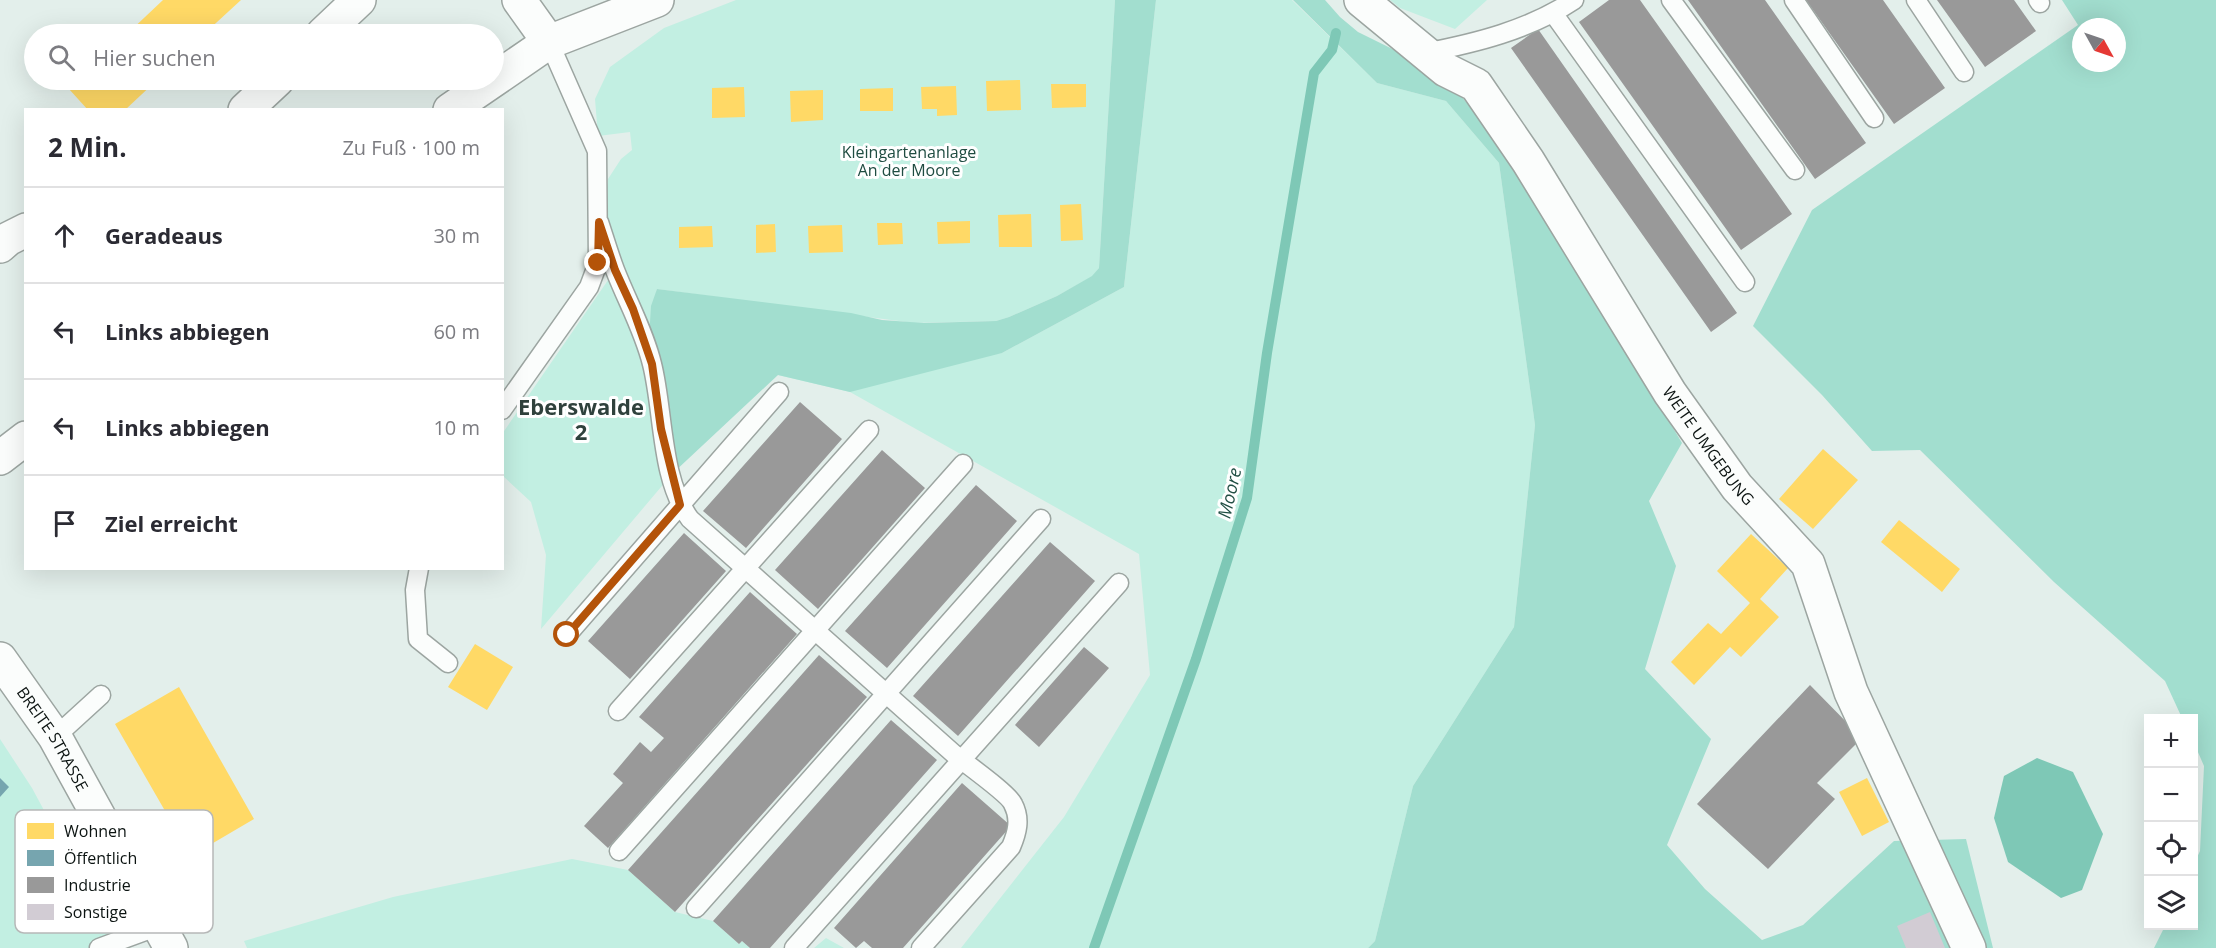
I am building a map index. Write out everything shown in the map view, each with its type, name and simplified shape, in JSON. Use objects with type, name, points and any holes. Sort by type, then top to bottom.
[{"type":"street","points":[[334,24],[359,0]]},
{"type":"street","points":[[519,0],[549,42]]},
{"type":"street","points":[[504,73],[549,42],[657,0]]},
{"type":"street","name":"WEITE UMGEBUNG","points":[[1361,0],[1446,70],[1476,85],[1528,161],[1670,393],[1737,487],[1808,564],[1851,692],[1969,948]]},
{"type":"street","points":[[248,108],[267,90]]},
{"type":"street","points":[[453,108],[479,90]]},
{"type":"street","points":[[0,246],[24,231]]},
{"type":"street","points":[[0,458],[24,440]]},
{"type":"street","name":"BREITE STRASSE","points":[[0,659],[55,737],[95,810]]},
{"type":"lane","points":[[1424,53],[1478,42],[1553,14],[1574,0]]},
{"type":"lane","points":[[1671,0],[1795,170]]},
{"type":"lane","points":[[1794,0],[1874,118]]},
{"type":"lane","points":[[1916,0],[1964,72]]},
{"type":"lane","points":[[1553,14],[1745,282]]},
{"type":"lane","points":[[504,407],[590,287],[598,263],[597,151],[549,42]]},
{"type":"lane","points":[[599,222],[652,364],[661,429],[680,505],[690,519],[962,760],[1013,802],[1018,819],[1017,833],[1011,847],[921,948]]},
{"type":"lane","points":[[567,635],[779,392]]},
{"type":"lane","points":[[618,711],[869,430]]},
{"type":"lane","points":[[619,850],[963,464]]},
{"type":"lane","points":[[696,908],[1041,519]]},
{"type":"lane","points":[[419,570],[415,590],[418,639],[448,663]]},
{"type":"lane","points":[[794,948],[1119,583]]},
{"type":"lane","points":[[55,737],[101,694]]},
{"type":"lane","points":[[99,948],[165,937]]},
{"type":"green space","name":"Kleingartenanlage An der Moore","points":[[736,0],[1115,0],[1099,268],[1093,276],[1057,296],[996,321],[914,323],[657,289],[649,339],[608,227],[604,207],[608,179],[621,159],[632,150],[630,132],[598,136],[595,99],[610,67],[664,28]]},
{"type":"green space","points":[[1156,0],[1292,0],[1377,83],[1446,101],[1499,163],[1535,425],[1514,627],[1413,786],[1375,941],[1368,948],[961,948],[1064,817],[1150,675],[1139,554],[850,392],[778,375],[1002,353],[1124,287]]},
{"type":"green space","points":[[1390,0],[1487,0],[1455,29],[1400,8]]},
{"type":"green space","points":[[615,270],[633,309],[672,474],[541,629],[546,555],[531,502],[504,477],[504,431]]},
{"type":"green space","points":[[0,739],[44,810],[15,810],[15,933],[110,933],[118,948],[0,948]]},
{"type":"green space","points":[[572,859],[628,870],[675,912],[713,921],[739,944],[742,941],[750,948],[247,948],[244,941],[393,897]]},
{"type":"green space","points":[[826,938],[844,948],[814,948]]},
{"type":"shaded area","points":[[1115,0],[1156,0],[1124,287],[1002,353],[850,392],[778,375],[672,474],[649,339],[651,306],[657,289],[851,313],[882,320],[924,323],[996,321],[1057,296],[1092,276],[1099,268]]},
{"type":"shaded area","points":[[1293,0],[1325,0],[1358,32],[1443,74],[1517,164],[1682,443],[1649,501],[1676,566],[1645,669],[1711,739],[1667,845],[1705,889],[1762,940],[1803,925],[1894,841],[1966,839],[1993,948],[1368,948],[1375,941],[1413,786],[1514,627],[1535,425],[1499,163],[1446,101],[1377,83]]},
{"type":"shaded area","points":[[2062,0],[2216,0],[2216,948],[2154,948],[2163,930],[2198,930],[2198,855],[2204,766],[2198,752],[2198,714],[2180,714],[2165,681],[2054,582],[1920,450],[1872,451],[1822,395],[1753,326],[1812,210],[2072,29],[2072,72],[2126,72],[2126,18],[2074,18]]},
{"type":"shaded area","points":[[2037,758],[2073,772],[2103,834],[2082,890],[2061,898],[2008,862],[1994,818],[2004,776]]},
{"type":"building: Wohnen","points":[[163,0],[241,0],[215,24],[138,24]]},
{"type":"building: Wohnen","points":[[1020,80],[1021,110],[987,111],[986,81]]},
{"type":"building: Wohnen","points":[[1051,84],[1086,84],[1086,107],[1052,108]]},
{"type":"building: Wohnen","points":[[956,86],[957,115],[937,116],[937,109],[922,109],[921,87]]},
{"type":"building: Wohnen","points":[[744,87],[745,117],[712,118],[712,88]]},
{"type":"building: Wohnen","points":[[893,88],[893,111],[860,111],[860,89]]},
{"type":"building: Wohnen","points":[[70,90],[146,90],[127,108],[86,108]]},
{"type":"building: Wohnen","points":[[823,90],[823,120],[791,122],[790,91]]},
{"type":"building: Wohnen","points":[[1081,204],[1083,240],[1061,241],[1060,205]]},
{"type":"building: Wohnen","points":[[1031,214],[1032,247],[999,247],[998,215]]},
{"type":"building: Wohnen","points":[[970,221],[970,243],[938,244],[937,222]]},
{"type":"building: Wohnen","points":[[877,223],[902,223],[903,244],[878,245]]},
{"type":"building: Wohnen","points":[[775,224],[776,252],[756,253],[756,225]]},
{"type":"building: Wohnen","points":[[842,225],[843,252],[809,253],[808,226]]},
{"type":"building: Wohnen","points":[[712,226],[713,247],[679,248],[679,227]]},
{"type":"building: Wohnen","points":[[1823,449],[1858,480],[1813,529],[1779,499]]},
{"type":"building: Wohnen","points":[[1899,520],[1960,569],[1942,592],[1881,542]]},
{"type":"building: Wohnen","points":[[1751,534],[1788,568],[1760,599],[1779,617],[1741,657],[1730,647],[1694,685],[1671,662],[1708,623],[1721,634],[1750,603],[1717,571]]},
{"type":"building: Wohnen","points":[[475,644],[513,667],[487,710],[448,687]]},
{"type":"building: Wohnen","points":[[179,687],[254,819],[213,843],[213,810],[165,810],[115,724]]},
{"type":"building: Wohnen","points":[[1867,778],[1889,822],[1862,836],[1839,792]]},
{"type":"building: Öffentlich","points":[[0,778],[9,787],[0,797]]},
{"type":"building: Industrie","points":[[1609,0],[1640,0],[1792,214],[1741,250],[1579,22]]},
{"type":"building: Industrie","points":[[1688,0],[1765,0],[1866,143],[1815,179]]},
{"type":"building: Industrie","points":[[1806,0],[1883,0],[1945,88],[1894,124]]},
{"type":"building: Industrie","points":[[1937,0],[2014,0],[2036,31],[1985,67]]},
{"type":"building: Industrie","points":[[1538,29],[1737,313],[1711,332],[1511,48]]},
{"type":"building: Industrie","points":[[800,402],[842,439],[746,548],[703,511]]},
{"type":"building: Industrie","points":[[882,450],[925,488],[818,609],[775,570]]},
{"type":"building: Industrie","points":[[976,485],[1017,521],[887,668],[845,631]]},
{"type":"building: Industrie","points":[[684,533],[726,571],[630,679],[588,641]]},
{"type":"building: Industrie","points":[[1050,542],[1095,581],[958,736],[913,696]]},
{"type":"building: Industrie","points":[[750,592],[797,634],[608,848],[584,826],[623,783],[613,774],[640,742],[651,752],[664,738],[639,717]]},
{"type":"building: Industrie","points":[[1084,647],[1109,668],[1039,747],[1015,725]]},
{"type":"building: Industrie","points":[[819,655],[867,697],[675,912],[628,870]]},
{"type":"building: Industrie","points":[[1810,685],[1862,738],[1817,783],[1835,799],[1768,869],[1697,804]]},
{"type":"building: Industrie","points":[[891,720],[937,760],[770,948],[750,948],[742,941],[739,944],[713,921]]},
{"type":"building: Industrie","points":[[962,783],[1011,826],[903,948],[872,948],[864,941],[856,948],[834,928]]},
{"type":"building: Sonstige","points":[[1930,912],[1945,948],[1906,948],[1897,926]]},
{"type":"waterway","name":"Moore","points":[[1094,948],[1196,659],[1247,498],[1267,353],[1314,73],[1332,50],[1336,33]]},
{"type":"district","name":"Eberswalde 2","points":[[581,419]]},
{"type":"route","points":[[567,635],[680,505],[661,429],[652,364],[599,222],[598,263]]}]
